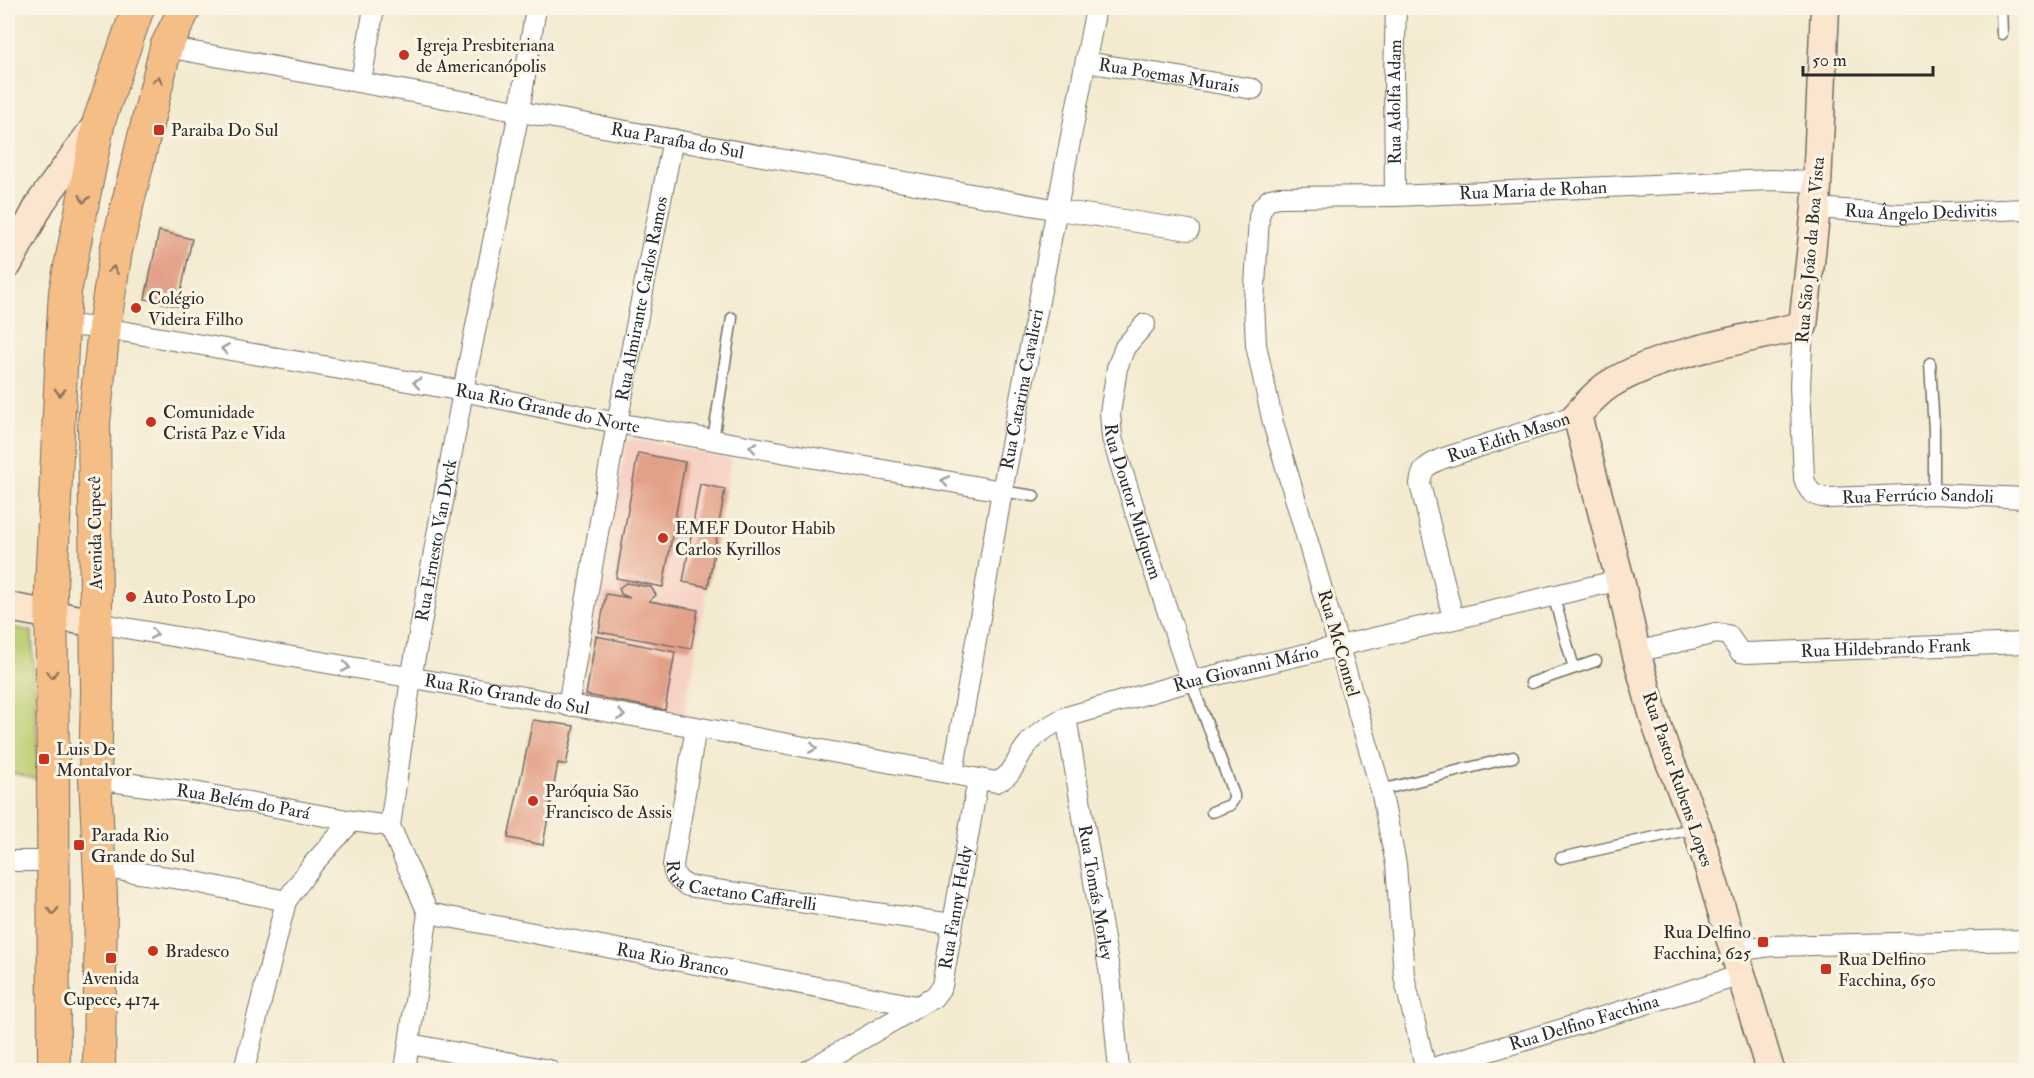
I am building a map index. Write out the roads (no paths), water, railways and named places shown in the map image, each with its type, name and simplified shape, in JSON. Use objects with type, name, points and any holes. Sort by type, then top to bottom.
[{"type":"main road","points":[[54,1071],[51,615],[65,292],[99,121],[138,8]]},
{"type":"main road","name":"Avenida Cupecê","points":[[99,1071],[101,897],[95,779],[97,623],[94,422],[104,328],[116,251],[166,47],[184,8]]},
{"type":"street","points":[[361,81],[374,8]]},
{"type":"street","name":"Rua Ernesto Van Dyck","points":[[390,826],[411,679],[463,391],[519,112],[536,8]]},
{"type":"street","name":"Rua Catarina Cavalieri","points":[[953,773],[1002,491],[1096,8]]},
{"type":"street","name":"Rua Adolfa Adam","points":[[1395,196],[1396,8]]},
{"type":"street","name":"Rua São João da Boa Vista","points":[[1810,491],[1804,478],[1800,386],[1803,326],[1816,195],[1825,8]]},
{"type":"street","name":"Rua Paraíba do Sul","points":[[166,47],[1058,210],[1190,230]]},
{"type":"street","name":"Rua Poemas Murais","points":[[1086,62],[1253,89]]},
{"type":"street","points":[[8,264],[41,202],[99,121]]},
{"type":"street","name":"Rua Almirante Carlos Ramos","points":[[568,706],[617,423],[673,139]]},
{"type":"street","name":"Rua Maria de Rohan","points":[[1259,217],[1261,209],[1270,199],[1279,197],[1395,196],[1771,180],[1816,195]]},
{"type":"street","name":"Rua Ângelo Dedivitis","points":[[1816,195],[1899,214],[2026,209]]},
{"type":"street","name":"Rua McConnel","points":[[1259,217],[1254,303],[1256,345],[1273,423],[1381,790],[1396,864],[1404,976],[1426,1070]]},
{"type":"street","name":"Rua Doutor Mulquem","points":[[1145,324],[1125,347],[1117,368],[1110,413],[1112,438],[1150,562],[1191,681]]},
{"type":"street","name":"Rua Rio Grande do Norte","points":[[63,325],[104,328],[463,391],[617,423],[1002,491]]},
{"type":"street","name":"Rua Edith Mason","points":[[1453,618],[1420,484],[1421,473],[1427,465],[1577,415],[1591,399],[1610,384],[1655,364],[1703,349],[1803,326]]},
{"type":"street","name":"Rua Pastor Rubens Lopes","points":[[1577,415],[1620,580],[1636,652],[1666,752],[1697,828],[1770,1071]]},
{"type":"street","name":"Rua Ferrúcio Sandoli","points":[[1810,491],[1814,496],[1828,498],[1934,494],[2026,498]]},
{"type":"street","name":"Rua Giovanni Mário","points":[[1005,779],[1026,745],[1048,726],[1066,717],[1191,681],[1620,580]]},
{"type":"street","name":"Rua Rio Grande do Sul","points":[[8,607],[696,727],[978,779],[996,782],[1005,779]]},
{"type":"street","name":"Rua Hildebrando Frank","points":[[1636,652],[1716,633],[1728,635],[1740,652],[1746,653],[2026,643]]},
{"type":"street","name":"Rua Tomás Morley","points":[[1066,717],[1110,975],[1119,1071]]},
{"type":"street","name":"Rua Caetano Caffarelli","points":[[696,727],[673,865],[673,872],[681,883],[688,886],[952,924]]},
{"type":"street","name":"Rua Belém do Pará","points":[[95,779],[199,793],[390,826]]},
{"type":"street","name":"Rua Fanny Heldy","points":[[809,1071],[933,997],[942,986],[978,779]]},
{"type":"street","points":[[244,1071],[286,901],[312,864],[352,821]]},
{"type":"street","points":[[390,826],[428,913],[405,1071]]},
{"type":"street","points":[[8,861],[53,861]]},
{"type":"street","points":[[98,867],[181,879],[286,901]]},
{"type":"street","name":"Rua Rio Branco","points":[[428,913],[917,1006]]},
{"type":"street","name":"Rua Delfino Facchina","points":[[1426,1070],[1471,1064],[1738,963],[1771,946],[2026,940]]},
{"type":"street","points":[[410,1044],[549,1071]]},
{"type":"lane","points":[[2001,8],[2002,34]]},
{"type":"lane","points":[[713,440],[732,318]]},
{"type":"lane","points":[[1930,363],[1934,430],[1934,494]]},
{"type":"lane","name":"Rua Rio Grande do Norte","points":[[1002,491],[1034,496]]},
{"type":"lane","points":[[1553,595],[1574,668]]},
{"type":"lane","points":[[1531,683],[1596,661]]},
{"type":"lane","points":[[1191,681],[1234,795],[1230,805],[1212,812]]},
{"type":"lane","points":[[1381,790],[1513,758]]},
{"type":"lane","points":[[1561,858],[1697,828]]},
{"type":"place","name":"Igreja Presbiteriana de Americanópolis","points":[[404,55]]},
{"type":"place","name":"Paraiba Do Sul","points":[[159,130]]},
{"type":"place","name":"Colégio Videira Filho","points":[[136,308]]},
{"type":"place","name":"Comunidade Cristã Paz e Vida","points":[[151,422]]},
{"type":"place","name":"EMEF Doutor Habib Carlos Kyrillos","points":[[663,538]]},
{"type":"place","name":"Auto Posto Lpo","points":[[131,597]]},
{"type":"place","name":"Luis De Montalvor","points":[[44,759]]},
{"type":"place","name":"Paróquia São Francisco de Assis","points":[[533,801]]},
{"type":"place","name":"Parada Rio Grande do Sul","points":[[79,845]]},
{"type":"place","name":"Rua Delfino Facchina, 625","points":[[1763,942]]},
{"type":"place","name":"Bradesco","points":[[153,951]]},
{"type":"place","name":"Avenida Cupece, 4174","points":[[111,958]]},
{"type":"place","name":"Rua Delfino Facchina, 650","points":[[1826,969]]}]
